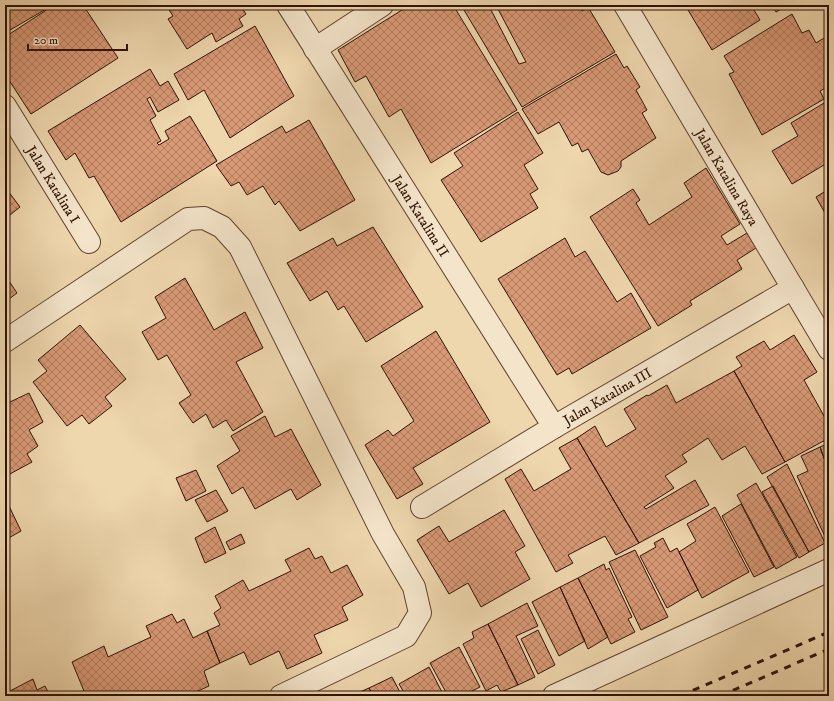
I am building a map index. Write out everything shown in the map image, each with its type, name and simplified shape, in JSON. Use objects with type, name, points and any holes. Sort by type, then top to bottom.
[{"type":"street","name":"Jalan Katalina II","points":[[288,5],[554,427]]},
{"type":"street","points":[[315,49],[382,5]]},
{"type":"street","name":"Jalan Katalina Raya","points":[[625,5],[829,349]]},
{"type":"street","name":"Jalan Katalina I","points":[[5,106],[89,242]]},
{"type":"street","points":[[5,341],[188,219],[204,218],[222,227],[240,247],[383,534],[414,587],[420,613],[406,636],[281,696]]},
{"type":"street","name":"Jalan Katalina III","points":[[422,507],[554,427],[793,288]]},
{"type":"street","points":[[554,696],[829,570]]},
{"type":"building","points":[[5,5],[43,5],[46,9],[5,33]]},
{"type":"building","points":[[54,5],[83,5],[118,58],[31,114],[5,74],[5,37]]},
{"type":"building","points":[[166,5],[240,5],[246,14],[239,19],[243,26],[216,42],[212,33],[187,49],[168,19],[173,16]]},
{"type":"building","points":[[410,5],[453,5],[517,110],[431,163],[401,109],[389,117],[366,76],[355,82],[338,50]]},
{"type":"building","points":[[461,5],[495,5],[490,8],[519,64],[526,62],[498,9],[505,5],[579,5],[582,11],[588,7],[615,52],[522,107]]},
{"type":"building","points":[[685,5],[751,5],[760,20],[712,50]]},
{"type":"building","points":[[772,5],[788,5],[776,12]]},
{"type":"building","points":[[792,14],[802,33],[809,30],[816,43],[829,35],[829,86],[820,91],[824,99],[762,135],[729,74],[734,72],[724,56]]},
{"type":"building","points":[[255,26],[294,96],[230,138],[204,90],[188,100],[174,74]]},
{"type":"building","points":[[616,54],[624,68],[627,66],[640,87],[636,90],[647,110],[642,113],[656,138],[621,161],[621,167],[618,171],[608,175],[601,172],[588,149],[582,152],[578,143],[572,146],[559,122],[538,134],[522,109]]},
{"type":"building","points":[[150,69],[160,86],[168,81],[179,100],[158,112],[150,97],[147,99],[156,116],[150,120],[161,141],[157,143],[159,145],[169,139],[165,131],[190,116],[217,161],[121,222],[94,176],[89,178],[75,153],[66,160],[48,131]]},
{"type":"building","points":[[829,100],[829,162],[792,184],[772,151],[798,136],[791,123]]},
{"type":"building","points":[[518,112],[543,153],[524,165],[538,189],[530,194],[538,208],[481,242],[441,180],[463,166],[454,153]]},
{"type":"building","points":[[309,120],[355,200],[300,231],[279,201],[275,205],[263,186],[247,195],[239,182],[231,186],[216,165],[282,126],[286,133]]},
{"type":"building","points":[[706,168],[740,224],[721,236],[727,245],[747,233],[756,248],[737,260],[742,269],[690,301],[692,305],[658,326],[590,217],[633,189],[640,200],[636,203],[649,225],[692,197],[684,183]]},
{"type":"building","points":[[5,187],[20,207],[5,219]]},
{"type":"building","points":[[829,189],[829,213],[826,215],[816,197]]},
{"type":"building","points":[[373,227],[423,307],[366,342],[344,306],[338,310],[327,291],[310,301],[287,263],[333,238],[337,246]]},
{"type":"building","points":[[565,238],[575,257],[585,251],[617,302],[631,293],[651,328],[572,374],[569,368],[557,375],[498,279]]},
{"type":"building","points":[[185,278],[214,330],[245,312],[263,348],[236,362],[263,412],[233,431],[226,420],[213,428],[206,414],[193,423],[179,403],[191,395],[167,355],[158,360],[142,332],[166,318],[155,297]]},
{"type":"building","points":[[9,281],[17,293],[5,302],[5,284]]},
{"type":"building","points":[[80,325],[126,379],[105,397],[112,406],[89,424],[82,415],[67,426],[33,382],[47,371],[38,360]]},
{"type":"building","points":[[436,331],[490,422],[413,468],[423,484],[397,499],[365,445],[388,430],[393,436],[414,421],[381,366]]},
{"type":"building","points":[[794,335],[817,372],[804,380],[824,416],[829,414],[829,438],[785,462],[734,371],[742,366],[736,357],[764,341],[770,350]]},
{"type":"building","points":[[734,371],[785,462],[762,474],[745,446],[722,460],[708,438],[682,455],[687,462],[665,476],[674,488],[644,507],[646,509],[695,480],[709,505],[639,543],[577,438],[595,426],[606,447],[636,429],[624,409],[647,395],[648,396],[667,385],[676,403]]},
{"type":"building","points":[[5,391],[10,402],[29,393],[43,422],[29,430],[38,446],[27,454],[32,462],[8,475],[5,470]]},
{"type":"building","points":[[265,416],[275,437],[291,429],[321,485],[297,500],[291,489],[255,509],[243,487],[232,494],[217,466],[240,451],[231,436]]},
{"type":"building","points":[[577,438],[639,543],[616,555],[605,536],[568,555],[573,563],[556,572],[505,479],[521,469],[534,491],[571,469],[559,448]]},
{"type":"building","points":[[829,443],[829,472],[820,447]]},
{"type":"building","points":[[820,447],[829,472],[829,540],[827,541],[797,476],[808,471],[801,456]]},
{"type":"building","points":[[787,464],[825,543],[809,552],[767,477]]},
{"type":"building","points":[[196,470],[206,491],[186,501],[176,478]]},
{"type":"building","points":[[756,483],[797,557],[776,569],[737,495]]},
{"type":"building","points":[[773,486],[809,552],[799,558],[762,492]]},
{"type":"building","points":[[216,490],[228,511],[207,522],[195,500]]},
{"type":"building","points":[[741,504],[774,567],[754,577],[722,516]]},
{"type":"building","points":[[9,506],[21,531],[5,540],[5,508]]},
{"type":"building","points":[[715,507],[749,572],[702,598],[679,552],[696,541],[687,524]]},
{"type":"building","points":[[504,510],[525,546],[515,552],[530,579],[481,607],[468,583],[449,594],[417,540],[439,526],[449,542]]},
{"type":"building","points":[[215,527],[226,553],[205,563],[195,538]]},
{"type":"building","points":[[241,534],[245,543],[230,550],[226,542]]},
{"type":"building","points":[[663,538],[670,552],[677,548],[698,590],[667,608],[640,556],[656,547],[654,543]]},
{"type":"building","points":[[309,548],[315,559],[322,556],[331,573],[347,565],[363,595],[342,607],[348,620],[314,635],[322,653],[287,669],[279,651],[250,665],[244,652],[220,663],[207,631],[220,625],[214,613],[221,608],[215,596],[243,580],[249,591],[291,571],[285,560]]},
{"type":"building","points":[[635,550],[668,617],[641,630],[609,562]]},
{"type":"building","points":[[604,564],[606,570],[609,568],[632,617],[628,619],[635,632],[611,644],[578,578]]},
{"type":"building","points":[[578,578],[608,637],[588,649],[560,587]]},
{"type":"building","points":[[560,587],[585,641],[559,656],[532,602]]},
{"type":"building","points":[[527,603],[538,626],[516,636],[535,677],[518,685],[488,624]]},
{"type":"building","points":[[172,614],[177,623],[184,619],[193,638],[207,631],[220,663],[204,671],[209,686],[187,696],[75,696],[84,691],[72,662],[104,646],[108,657],[151,637],[146,626]]},
{"type":"building","points":[[488,624],[518,685],[501,692],[497,685],[486,691],[463,644],[474,638],[472,632]]},
{"type":"building","points":[[538,630],[555,665],[538,674],[521,639]]},
{"type":"building","points":[[459,647],[480,687],[462,696],[448,696],[430,663]]},
{"type":"building","points":[[429,667],[444,696],[406,696],[399,684]]},
{"type":"building","points":[[392,677],[402,696],[373,696],[369,688]]},
{"type":"building","points":[[33,679],[37,690],[45,686],[50,696],[10,696],[8,692]]},
{"type":"building","points":[[369,688],[373,696],[351,696]]},
{"type":"railway","points":[[680,696],[829,632]]},
{"type":"railway","points":[[720,696],[829,649]]}]
